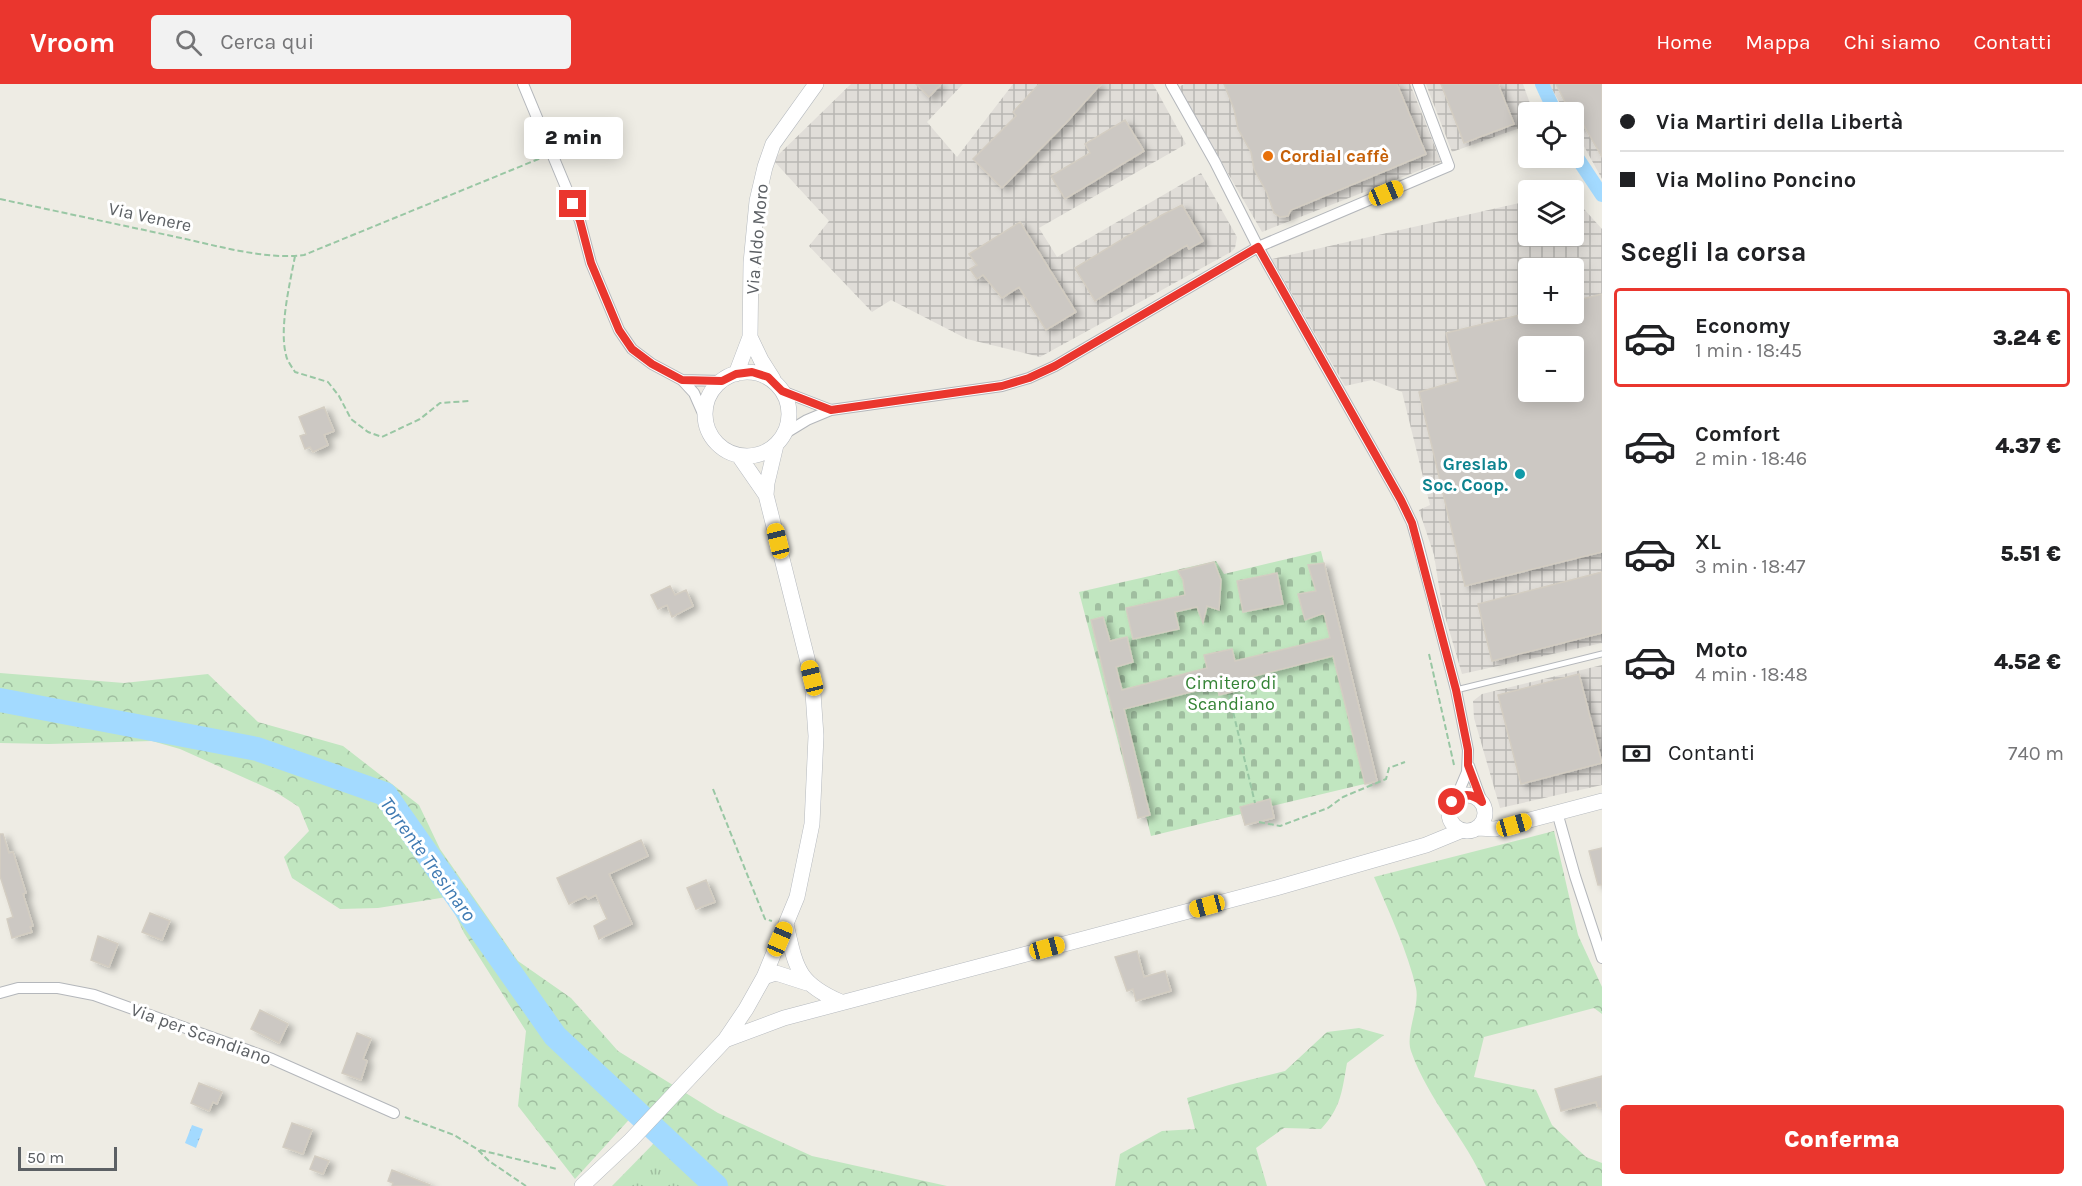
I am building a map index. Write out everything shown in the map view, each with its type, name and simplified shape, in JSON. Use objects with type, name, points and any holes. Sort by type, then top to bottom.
[{"type":"main road","name":"Via Aldo Moro","points":[[736,374],[750,337],[751,263],[757,201],[765,167],[773,144],[816,84]]},
{"type":"main road","name":"Via Aldo Moro","points":[[750,337],[761,360],[778,386]]},
{"type":"main road","points":[[583,1185],[630,1140],[725,1040],[764,977],[797,897],[812,824],[816,736],[812,678],[766,495],[767,483],[780,440],[788,424],[789,412],[787,401],[778,386],[760,374],[744,372],[722,381],[709,397],[705,418],[708,429],[720,446],[739,456],[766,495]]},
{"type":"main road","points":[[739,456],[755,456],[770,450],[780,440]]},
{"type":"main road","points":[[725,1040],[784,1018],[841,1002],[1276,888],[1426,845],[1460,831],[1472,831],[1481,823],[1484,807],[1482,802],[1473,796],[1456,798],[1441,827],[1426,845]]},
{"type":"main road","points":[[1481,823],[1495,829],[1602,801]]},
{"type":"main road","points":[[1448,813],[1451,824],[1460,831]]},
{"type":"main road","points":[[786,924],[797,968],[807,983],[820,993],[841,1002]]},
{"type":"main road","points":[[764,977],[776,973],[807,983]]},
{"type":"street","points":[[523,84],[580,221],[591,263],[619,330],[632,349],[652,364],[682,380],[694,393],[705,418]]},
{"type":"street","points":[[1171,84],[1215,162],[1258,247],[1412,523],[1456,690],[1468,750],[1468,765],[1462,787],[1456,798]]},
{"type":"street","points":[[780,440],[814,417],[831,410],[1002,386],[1029,378],[1055,366],[1258,247],[1449,166],[1418,84]]},
{"type":"street","points":[[682,380],[722,381]]},
{"type":"street","points":[[778,386],[831,410]]},
{"type":"street","points":[[1468,765],[1482,802]]},
{"type":"street","points":[[1557,813],[1578,887],[1602,958]]},
{"type":"street","name":"Via per Scandiano","points":[[0,993],[18,988],[58,988],[94,995],[272,1059],[394,1113]]},
{"type":"lane","points":[[1456,690],[1602,654]]},
{"type":"path","name":"Via Venere","points":[[0,199],[214,245],[266,254],[295,256],[304,255],[380,225],[552,153]]},
{"type":"path","points":[[295,256],[288,290],[284,332],[286,356],[295,372],[328,382],[339,396],[351,419],[368,432],[382,437],[420,419],[440,403],[470,401]]},
{"type":"path","points":[[1429,654],[1454,765]]},
{"type":"path","points":[[1229,695],[1255,803]]},
{"type":"path","points":[[1259,822],[1280,826],[1328,808],[1343,797],[1386,779],[1389,768],[1405,762]]},
{"type":"path","points":[[713,789],[765,919],[786,924]]},
{"type":"path","points":[[394,1113],[454,1135],[477,1149],[489,1161],[526,1186]]},
{"type":"path","points":[[477,1149],[557,1169]]},
{"type":"shaded area","points":[[851,84],[963,84],[927,122],[957,157],[1013,84],[1153,84],[1186,144],[1039,228],[1057,257],[1201,173],[1237,237],[1235,248],[1040,357],[967,339],[891,300],[872,312],[809,246],[829,221],[773,160]]},
{"type":"shaded area","points":[[1185,84],[1410,84],[1441,162],[1262,232],[1178,87]]},
{"type":"shaded area","points":[[1426,84],[1523,84],[1529,102],[1518,102],[1518,129],[1452,152]]},
{"type":"shaded area","points":[[1549,84],[1602,84],[1602,179],[1584,146],[1584,102],[1559,102]]},
{"type":"shaded area","points":[[1518,203],[1518,246],[1584,246],[1584,209],[1602,229],[1602,643],[1462,674],[1442,606],[1434,555],[1419,510],[1430,505],[1402,392],[1372,380],[1345,386],[1272,259]]},
{"type":"shaded area","points":[[1602,665],[1602,785],[1500,808],[1474,718],[1473,701],[1482,694]]},
{"type":"green space","name":"Cimitero di Scandiano","points":[[1321,551],[1377,781],[1272,806],[1274,818],[1245,825],[1241,814],[1151,836],[1146,816],[1138,818],[1079,592],[1216,561],[1224,574]]},
{"type":"green space","points":[[0,673],[124,683],[208,674],[258,722],[343,746],[419,805],[440,849],[518,961],[571,998],[618,1051],[718,1113],[812,1156],[947,1186],[716,1186],[636,1112],[575,1179],[518,1106],[526,1031],[464,933],[447,897],[378,908],[340,909],[292,878],[284,857],[309,831],[299,807],[274,791],[180,749],[152,741],[0,743]]},
{"type":"green space","points":[[1554,831],[1578,935],[1602,987],[1602,1014],[1594,1008],[1484,1037],[1474,1077],[1536,1090],[1552,1125],[1586,1157],[1602,1163],[1602,1186],[1486,1186],[1428,1087],[1411,1051],[1410,1037],[1417,995],[1416,988],[1403,946],[1374,877]]},
{"type":"green space","points":[[1359,1028],[1384,1035],[1347,1063],[1340,1099],[1328,1121],[1321,1129],[1284,1128],[1256,1148],[1267,1186],[1115,1186],[1120,1154],[1162,1131],[1195,1129],[1187,1098],[1285,1071],[1327,1032]]},
{"type":"green space","points":[[662,1136],[716,1186],[612,1186]]},
{"type":"water","points":[[192,1125],[203,1129],[196,1148],[185,1143]]},
{"type":"building","points":[[916,84],[941,84],[929,97]]},
{"type":"building","points":[[1039,84],[1101,84],[1002,188],[973,159],[1016,116],[1013,112]]},
{"type":"building","points":[[1224,84],[1397,84],[1426,154],[1291,210],[1288,216],[1280,217],[1274,213],[1267,193],[1254,169],[1251,152],[1238,129],[1234,109]]},
{"type":"building","points":[[1441,84],[1498,84],[1514,124],[1464,143]]},
{"type":"building","points":[[1556,84],[1602,84],[1602,157],[1584,126],[1584,102],[1565,102]]},
{"type":"building","points":[[1125,120],[1144,151],[1065,199],[1051,176],[1090,153],[1085,144]]},
{"type":"building","points":[[1182,205],[1203,241],[1189,249],[1187,245],[1095,301],[1075,268]]},
{"type":"building","points":[[1020,222],[1076,312],[1046,330],[1019,287],[1002,298],[983,275],[977,279],[970,269],[977,265],[969,254]]},
{"type":"building","name":"Greslab Soc. Coop.","points":[[1602,294],[1602,552],[1465,586],[1419,392],[1458,381],[1446,333],[1518,315],[1518,324],[1584,324],[1584,298]]},
{"type":"building","points":[[324,407],[334,431],[324,435],[328,445],[313,452],[310,447],[305,449],[300,436],[306,434],[299,417]]},
{"type":"building","points":[[1214,562],[1221,580],[1219,610],[1207,606],[1203,623],[1197,607],[1175,612],[1179,629],[1133,639],[1126,608],[1185,595],[1183,580],[1178,571]]},
{"type":"building","points":[[1324,563],[1377,781],[1365,784],[1333,656],[1247,678],[1248,682],[1234,684],[1236,691],[1219,695],[1218,688],[1204,691],[1203,689],[1124,709],[1150,815],[1138,818],[1091,620],[1103,617],[1110,641],[1127,637],[1133,662],[1116,667],[1122,690],[1207,668],[1204,655],[1232,649],[1235,661],[1330,638],[1324,613],[1305,620],[1298,594],[1316,591],[1308,565]]},
{"type":"building","points":[[1602,572],[1602,633],[1492,661],[1478,604]]},
{"type":"building","points":[[1277,573],[1283,604],[1243,612],[1237,581]]},
{"type":"building","points":[[670,586],[675,595],[686,590],[693,606],[672,617],[667,605],[658,609],[651,595]]},
{"type":"building","points":[[1579,674],[1602,763],[1521,784],[1498,695]]},
{"type":"building","points":[[1270,799],[1274,818],[1245,825],[1240,807]]},
{"type":"building","points":[[0,834],[3,834],[9,853],[13,852],[26,893],[23,894],[33,926],[30,927],[32,932],[12,938],[7,919],[13,917],[0,876]]},
{"type":"building","points":[[641,840],[648,856],[609,874],[632,924],[599,939],[594,926],[607,919],[596,895],[588,899],[586,896],[569,904],[557,878]]},
{"type":"building","points":[[1602,848],[1602,885],[1598,885],[1589,851]]},
{"type":"building","points":[[706,880],[715,902],[696,909],[687,888]]},
{"type":"building","points":[[150,913],[170,921],[162,940],[142,932]]},
{"type":"building","points":[[98,936],[118,944],[109,967],[91,960]]},
{"type":"building","points":[[1137,951],[1144,977],[1165,971],[1171,991],[1136,1001],[1133,989],[1127,991],[1115,957]]},
{"type":"building","points":[[260,1010],[288,1024],[279,1043],[251,1029]]},
{"type":"building","points":[[357,1033],[371,1039],[363,1059],[367,1061],[361,1080],[342,1073]]},
{"type":"building","points":[[1602,1076],[1602,1108],[1598,1108],[1596,1102],[1561,1111],[1555,1089]]},
{"type":"building","points":[[199,1083],[222,1092],[217,1104],[213,1102],[209,1111],[191,1103]]},
{"type":"building","points":[[292,1123],[312,1130],[303,1154],[283,1147]]},
{"type":"building","points":[[315,1156],[329,1161],[323,1174],[310,1169]]},
{"type":"building","points":[[392,1170],[430,1185],[392,1186],[393,1183],[388,1181]]},
{"type":"waterway","points":[[1542,84],[1550,102]]},
{"type":"waterway","points":[[1584,168],[1602,195]]},
{"type":"waterway","name":"Torrente Tresinaro","points":[[0,700],[257,749],[385,794],[555,1036],[716,1186]]},
{"type":"place","name":"Cordial caffè","points":[[1268,156]]},
{"type":"place","name":"Greslab Soc. Coop.","points":[[1520,474]]},
{"type":"route","points":[[573,204],[591,263],[619,330],[632,349],[652,364],[682,380],[722,381],[729,376],[752,372],[768,377],[782,391],[831,410],[1002,386],[1029,378],[1055,366],[1258,247],[1412,523],[1456,690],[1468,750],[1468,765],[1482,802],[1478,798],[1467,795],[1456,798],[1452,802]]}]
